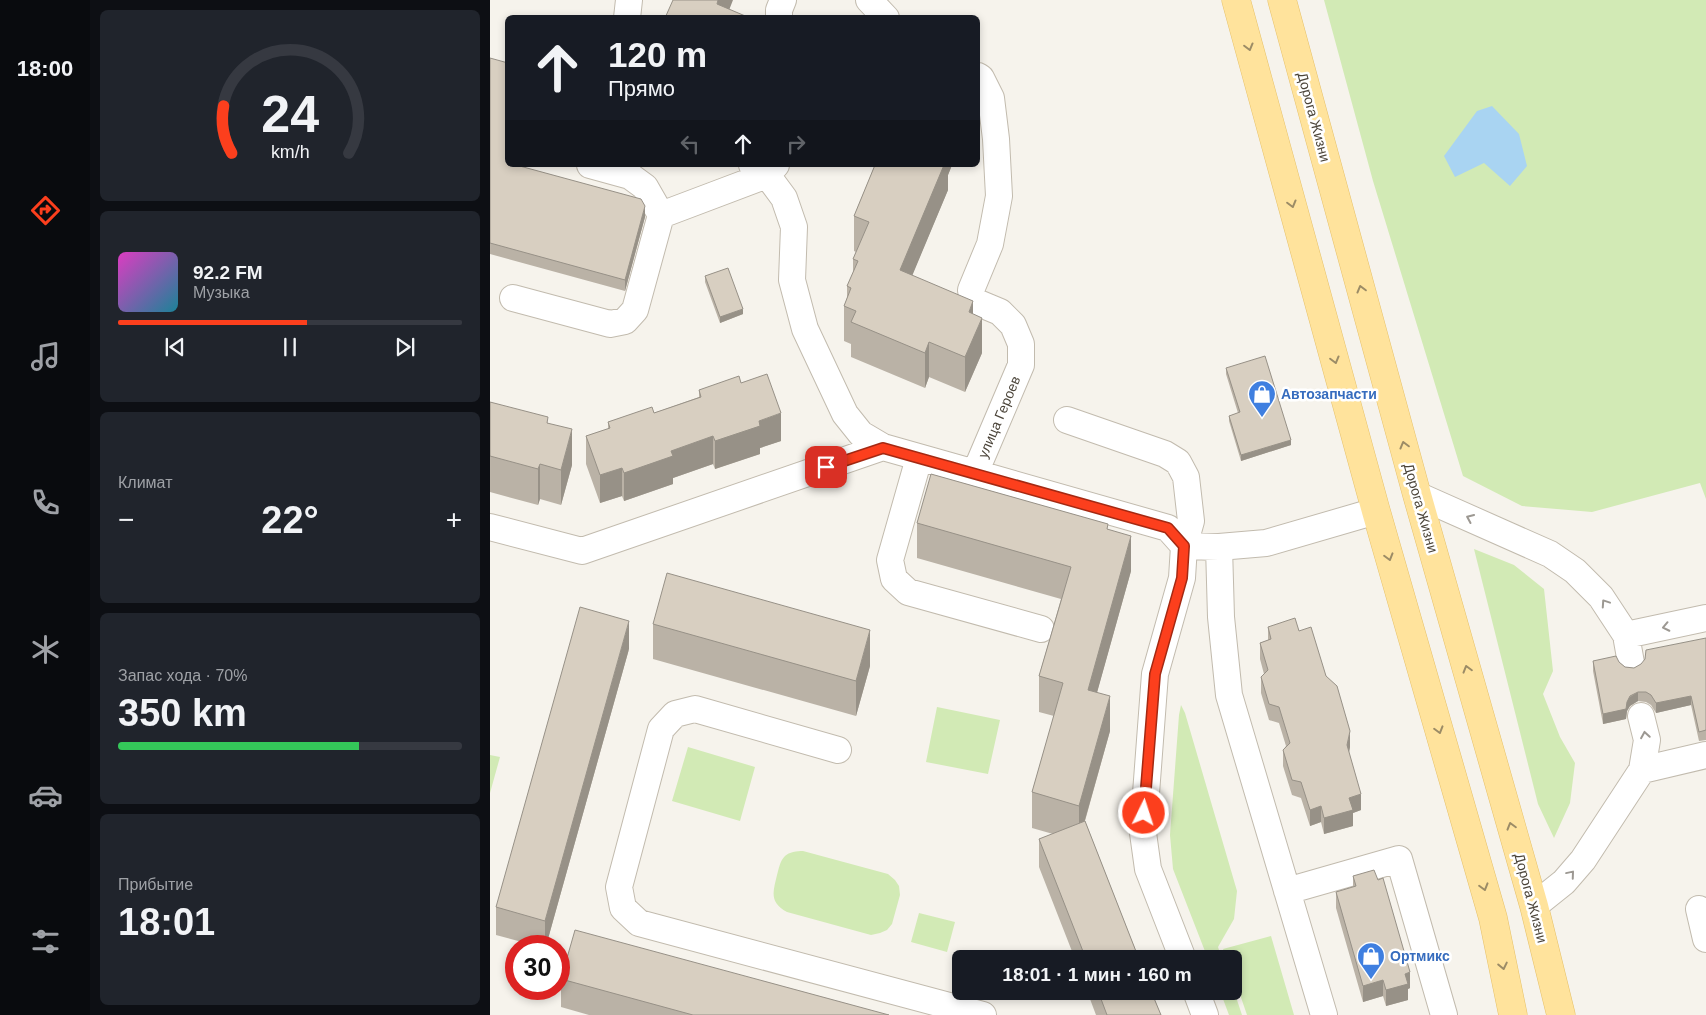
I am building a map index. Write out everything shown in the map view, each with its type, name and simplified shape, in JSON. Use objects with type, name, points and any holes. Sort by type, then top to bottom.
[{"type":"main road","points":[[1236,0],[1376,510],[1493,918],[1513,1015]]},
{"type":"main road","name":"Дорога Жизни","points":[[1282,0],[1417,495],[1534,906],[1561,1015]]},
{"type":"street","points":[[627,15],[629,0]]},
{"type":"street","points":[[779,15],[783,0]]},
{"type":"street","points":[[869,0],[883,15]]},
{"type":"street","name":"улица Героев","points":[[980,77],[991,98],[996,139],[998,196],[990,244],[971,290],[972,297],[976,302],[1000,312],[1013,325],[1022,344],[1021,365],[975,473],[1168,528],[1184,546]]},
{"type":"street","points":[[513,298],[610,324],[624,321],[635,310],[661,215],[645,187],[630,176],[597,167]]},
{"type":"street","points":[[661,215],[765,168],[784,198],[794,227],[792,280],[806,329],[845,414],[861,434],[883,448],[975,473]]},
{"type":"street","points":[[1068,420],[1165,454],[1178,462],[1186,477],[1191,521],[1184,546],[1182,578],[1155,674],[1143,833],[1148,869],[1180,950]]},
{"type":"street","points":[[490,527],[582,552],[883,448]]},
{"type":"street","points":[[920,458],[890,560],[894,579],[908,592],[1041,629]]},
{"type":"street","points":[[1417,495],[1550,554],[1575,571],[1601,597],[1626,635],[1630,663]]},
{"type":"street","points":[[1184,546],[1219,547],[1266,542],[1376,510]]},
{"type":"street","points":[[1219,547],[1221,617],[1229,695],[1324,1015]]},
{"type":"street","points":[[1626,635],[1706,618]]},
{"type":"street","points":[[838,750],[695,710],[676,714],[661,729],[619,887],[623,908],[639,922],[983,1015]]},
{"type":"street","points":[[1534,906],[1564,882],[1583,860],[1642,770],[1648,740],[1642,716]]},
{"type":"street","points":[[1642,770],[1706,755]]},
{"type":"street","points":[[1287,891],[1399,859],[1444,1015]]},
{"type":"street","points":[[1699,909],[1706,939]]},
{"type":"street","points":[[1199,1000],[1205,1015]]},
{"type":"green space","points":[[1324,0],[1706,0],[1706,499],[1700,483],[1592,512],[1522,506],[1463,476],[1373,181]]},
{"type":"green space","points":[[1474,549],[1514,565],[1544,589],[1553,671],[1543,694],[1560,737],[1575,763],[1570,803],[1554,838],[1538,804]]},
{"type":"green space","points":[[1181,705],[1185,713],[1237,891],[1234,919],[1218,947],[1219,950],[1204,950],[1173,869],[1170,835]]},
{"type":"green space","points":[[937,707],[1000,720],[988,774],[926,762]]},
{"type":"green space","points":[[688,747],[755,767],[740,821],[672,801]]},
{"type":"green space","points":[[490,755],[500,757],[490,793]]},
{"type":"green space","points":[[803,851],[888,874],[895,880],[899,886],[900,895],[892,924],[887,930],[871,935],[787,912],[781,908],[774,896],[774,887],[780,865],[783,858],[787,855]]},
{"type":"green space","points":[[919,913],[955,922],[947,952],[911,942]]},
{"type":"green space","points":[[1271,936],[1294,1015],[1247,1015],[1242,1000],[1242,950],[1223,949]]},
{"type":"green space","points":[[1223,1000],[1237,1000],[1242,1015],[1229,1015]]},
{"type":"water","points":[[1492,106],[1519,134],[1527,166],[1510,186],[1484,163],[1455,177],[1444,156],[1477,111]]},
{"type":"building","points":[[673,0],[718,0],[717,4],[743,15],[666,15]]},
{"type":"building","points":[[490,58],[505,62],[505,167],[523,167],[641,199],[645,206],[625,280],[490,243]]},
{"type":"building","points":[[874,167],[943,167],[900,270],[973,301],[969,312],[982,318],[965,357],[929,342],[925,353],[851,322],[856,311],[844,306],[851,288],[847,286],[858,261],[853,259],[869,222],[854,216]]},
{"type":"building","points":[[728,268],[743,309],[720,317],[705,276]]},
{"type":"building","points":[[1265,356],[1291,440],[1241,455],[1229,416],[1240,412],[1226,368]]},
{"type":"building","points":[[767,374],[781,413],[759,421],[760,426],[715,441],[713,436],[671,451],[673,456],[624,473],[622,468],[600,475],[586,436],[610,428],[608,422],[652,407],[654,413],[701,397],[699,390],[739,376],[741,383]]},
{"type":"building","points":[[490,402],[548,417],[547,423],[572,429],[561,470],[540,464],[538,469],[490,456]]},
{"type":"building","points":[[931,474],[1108,524],[1107,529],[1131,536],[1088,690],[1110,696],[1079,806],[1032,792],[1063,683],[1039,676],[1071,567],[917,523]]},
{"type":"building","points":[[667,573],[870,630],[856,681],[653,624]]},
{"type":"building","points":[[580,607],[629,621],[545,921],[496,907]]},
{"type":"building","points":[[1295,618],[1299,631],[1311,627],[1326,676],[1337,686],[1350,731],[1347,745],[1361,794],[1349,798],[1353,810],[1324,818],[1321,806],[1310,810],[1301,782],[1292,780],[1283,750],[1290,743],[1279,707],[1269,704],[1261,677],[1268,670],[1260,643],[1271,639],[1268,627]]},
{"type":"building","points":[[1706,638],[1706,730],[1699,732],[1691,696],[1656,703],[1651,695],[1646,692],[1638,692],[1630,696],[1626,709],[1603,714],[1593,661],[1616,656],[1625,667],[1634,668],[1645,659],[1646,650]]},
{"type":"building","points":[[1085,821],[1135,950],[1082,950],[1039,839]]},
{"type":"building","points":[[1374,870],[1378,880],[1383,878],[1410,972],[1405,974],[1408,984],[1386,990],[1383,980],[1363,986],[1336,892],[1356,886],[1353,876]]},
{"type":"building","points":[[575,930],[889,1015],[693,1015],[570,981],[570,948]]},
{"type":"building","points":[[1101,1000],[1155,1000],[1161,1015],[1107,1015]]},
{"type":"place","name":"Автозапчасти","points":[[1262,418]]},
{"type":"place","name":"Ортмикс","points":[[1371,980]]},
{"type":"route","points":[[826,467],[883,448],[1168,528],[1184,546],[1182,578],[1155,674],[1144,813]]}]
